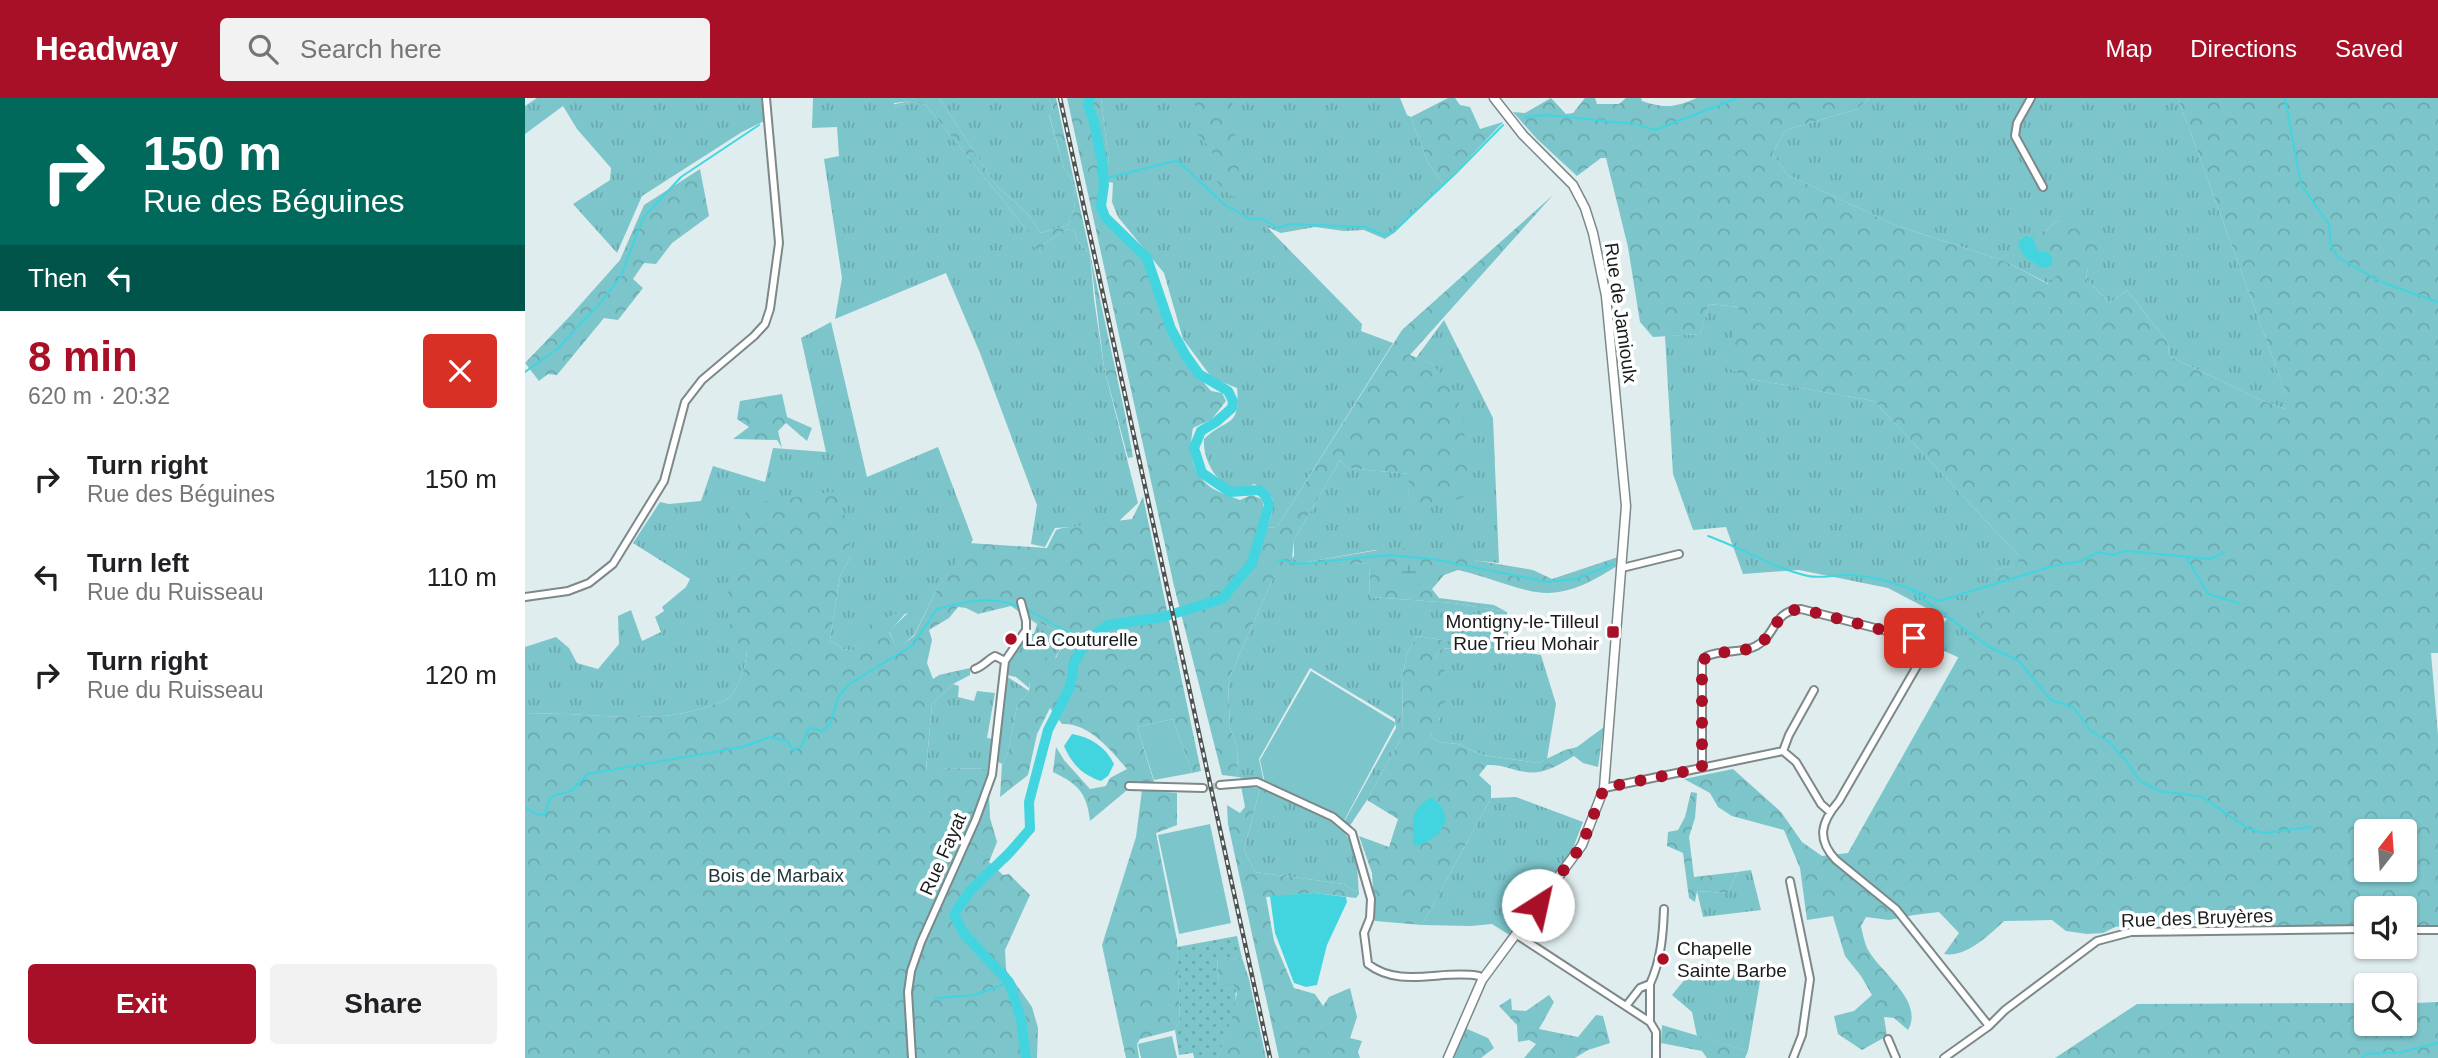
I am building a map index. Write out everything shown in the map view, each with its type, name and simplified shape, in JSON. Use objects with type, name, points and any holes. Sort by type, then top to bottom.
[{"type":"street","points":[[525,597],[568,591],[589,583],[613,564],[664,481],[685,401],[702,380],[765,324],[770,309],[779,243],[766,98]]},
{"type":"street","name":"Rue de Jamioulx","points":[[1448,1058],[1482,980],[1582,845],[1604,788],[1626,506],[1606,296],[1585,208],[1573,185],[1523,135],[1494,98]]},
{"type":"street","points":[[2031,98],[2017,124],[2015,136],[2043,187]]},
{"type":"street","points":[[1622,568],[1679,554]]},
{"type":"street","name":"Rue Fayat","points":[[912,1058],[908,992],[911,971],[992,775],[1005,661],[1026,630],[1021,602]]},
{"type":"street","points":[[1702,768],[1702,662],[1707,656],[1755,647],[1783,614],[1801,609],[1914,638],[1923,644],[1924,654],[1839,801],[1830,811],[1822,836],[1828,852],[1896,909],[1989,1026]]},
{"type":"street","points":[[975,669],[983,667],[988,659],[995,656],[1005,661]]},
{"type":"street","points":[[1783,751],[1814,690]]},
{"type":"street","points":[[1604,788],[1783,751]]},
{"type":"street","points":[[1783,751],[1796,762],[1821,804],[1830,811]]},
{"type":"street","points":[[1220,785],[1257,782],[1333,817],[1352,833],[1371,899],[1370,918],[1364,933],[1368,964],[1379,973],[1434,977],[1461,973],[1479,976],[1482,980]]},
{"type":"street","points":[[1129,786],[1203,788]]},
{"type":"street","points":[[1790,881],[1810,979],[1802,1035],[1794,1058]]},
{"type":"street","points":[[1650,1022],[1650,984],[1663,937],[1664,909]]},
{"type":"street","name":"Rue des Bruyères","points":[[1944,1058],[2097,941],[2131,932],[2354,929]]},
{"type":"street","points":[[2417,930],[2438,930]]},
{"type":"street","points":[[1517,934],[1650,1022],[1656,1032],[1656,1058]]},
{"type":"street","points":[[1626,1006],[1640,988],[1650,984]]},
{"type":"street","points":[[1888,1039],[1896,1058]]},
{"type":"green space","points":[[537,98],[761,98],[764,121],[742,132],[642,196],[617,253],[573,204],[610,180],[611,168],[577,129],[563,106],[525,134],[525,106]]},
{"type":"green space","points":[[813,98],[913,98],[912,101],[894,103],[894,107],[914,102],[926,105],[1030,234],[1031,244],[1041,252],[1042,245],[1067,229],[1075,231],[1077,241],[1090,254],[1104,367],[1138,503],[1116,524],[1055,528],[1045,547],[1031,544],[1037,505],[980,353],[946,273],[835,319],[842,278],[824,159],[839,156],[837,127],[812,128]]},
{"type":"green space","points":[[913,98],[939,98],[996,185],[1026,212],[1041,233],[1068,225],[1075,203],[1072,181],[1064,168],[1049,114],[1053,109],[1049,98],[1056,98],[1124,409],[1133,457],[1128,458],[1104,367],[1090,254],[1077,241],[1075,231],[1067,229],[1042,245],[1042,253],[1030,244],[1030,234],[926,105],[914,102],[894,107],[890,105],[911,101]]},
{"type":"green space","points":[[939,98],[1049,98],[1053,109],[1049,115],[1064,168],[1074,188],[1074,211],[1068,225],[1041,233],[1026,212],[996,185]]},
{"type":"green space","points":[[1067,98],[1101,98],[1109,164],[1109,182],[1099,185],[1099,206],[1103,218],[1145,259],[1168,332],[1199,377],[1211,391],[1222,393],[1226,401],[1212,419],[1193,428],[1191,452],[1198,474],[1209,486],[1240,500],[1251,495],[1262,499],[1267,528],[1277,527],[1402,330],[1553,195],[1410,355],[1434,365],[1458,400],[1463,419],[1468,473],[1467,495],[1446,503],[1408,501],[1409,474],[1347,468],[1340,460],[1294,540],[1291,568],[1274,576],[1228,681],[1230,728],[1237,747],[1238,777],[1222,775],[1174,586]]},
{"type":"green space","points":[[1101,98],[1400,98],[1407,115],[1411,117],[1428,163],[1444,185],[1385,239],[1364,230],[1344,231],[1315,227],[1281,233],[1267,227],[1362,324],[1361,331],[1393,343],[1277,527],[1267,528],[1273,507],[1268,491],[1254,484],[1243,489],[1234,489],[1220,480],[1209,464],[1204,439],[1234,416],[1238,401],[1237,388],[1212,378],[1183,339],[1164,273],[1118,217],[1112,202],[1113,183],[1109,182]]},
{"type":"green space","points":[[1195,98],[1232,98],[1241,195],[1233,198],[1215,180],[1212,151],[1195,131]]},
{"type":"green space","points":[[1448,98],[1455,98],[1460,105],[1470,107],[1480,129],[1503,122],[1444,185],[1428,163],[1411,117]]},
{"type":"green space","points":[[1551,98],[1566,114],[1573,113],[1585,98],[1595,98],[1597,104],[1619,104],[1626,98],[1641,98],[1642,101],[1664,106],[1697,98],[1869,98],[1857,109],[1786,130],[1772,154],[1788,175],[1895,225],[2005,261],[2048,284],[2059,273],[2030,236],[2045,231],[2059,220],[2078,221],[2107,253],[2088,268],[2086,279],[2110,303],[2127,290],[2168,343],[2169,356],[2261,400],[2286,409],[2286,394],[2178,98],[2438,98],[2438,653],[2431,653],[2438,735],[2438,926],[2417,926],[2417,896],[2354,896],[2354,925],[2132,925],[2115,927],[2103,933],[2087,934],[2066,931],[2052,920],[2004,921],[1969,949],[1961,953],[1944,954],[1959,933],[1939,912],[1889,920],[1866,917],[1861,926],[1867,947],[1900,989],[1911,1009],[1911,1020],[1908,1030],[1894,1018],[1884,1017],[1887,1036],[1862,1050],[1838,1034],[1834,1016],[1854,1011],[1872,995],[1845,956],[1833,916],[1807,920],[1800,868],[1784,830],[1732,816],[1718,807],[1710,793],[1684,779],[1733,769],[1781,812],[1802,842],[1822,856],[1848,853],[1993,596],[1994,570],[2018,564],[2019,556],[1874,401],[1751,379],[1728,368],[1739,307],[1709,304],[1700,334],[1653,337],[1640,322],[1628,247],[1606,158],[1601,158],[1577,176],[1537,139],[1513,112],[1525,113]]},
{"type":"green space","points":[[1869,98],[2178,98],[2286,394],[2286,409],[2261,400],[2169,356],[2168,343],[2127,290],[2110,303],[2086,279],[2088,268],[2059,220],[2045,231],[2060,273],[2049,284],[2005,261],[1895,225],[1788,175],[1772,154],[1786,130],[1857,109]]},
{"type":"green space","points":[[700,169],[709,216],[672,243],[656,264],[644,263],[633,279],[643,288],[618,320],[604,318],[557,375],[548,374],[539,381],[525,363],[620,260],[644,205]]},
{"type":"green space","points":[[1709,304],[1739,307],[1751,379],[1874,401],[2019,556],[2019,564],[1994,570],[1994,596],[1969,640],[1962,659],[1928,641],[1947,619],[1888,588],[1799,570],[1743,574],[1726,527],[1693,530],[1673,474],[1665,336],[1700,334]]},
{"type":"green space","points":[[1444,320],[1493,418],[1499,563],[1375,550],[1307,562],[1306,566],[1369,563],[1370,597],[1454,603],[1507,612],[1509,650],[1417,636],[1407,653],[1403,673],[1402,737],[1349,827],[1344,822],[1396,728],[1395,719],[1310,668],[1259,759],[1264,782],[1238,777],[1237,747],[1230,728],[1228,681],[1274,576],[1294,556],[1294,540],[1340,460],[1347,468],[1410,474],[1408,501],[1434,365],[1416,358]]},
{"type":"green space","points":[[831,322],[867,477],[938,447],[973,540],[937,589],[914,635],[897,650],[889,631],[908,613],[861,629],[854,651],[843,649],[830,640],[840,576],[851,556],[747,650],[739,683],[732,695],[724,701],[690,712],[666,716],[525,714],[525,647],[556,637],[569,648],[577,663],[598,669],[619,644],[618,616],[631,610],[642,641],[661,632],[655,617],[664,611],[662,607],[686,587],[690,579],[633,543],[660,502],[669,504],[701,501],[713,466],[765,482],[773,448],[826,452],[801,338]]},
{"type":"green space","points":[[782,394],[787,417],[812,428],[807,441],[786,423],[778,431],[782,448],[777,440],[733,439],[749,427],[737,419],[740,401]]},
{"type":"green space","name":"Bois de Marbaix","points":[[837,491],[848,527],[851,556],[840,576],[830,640],[843,649],[854,651],[860,629],[911,607],[889,632],[897,649],[914,636],[937,589],[969,543],[1047,548],[1056,530],[1132,519],[1143,497],[1201,771],[1192,773],[1173,719],[1137,727],[1155,785],[1132,786],[1090,821],[1080,790],[1053,772],[1056,747],[1090,789],[1106,786],[1110,778],[1127,769],[1090,732],[1062,724],[1050,708],[1037,734],[1028,775],[1000,797],[1002,764],[1008,752],[1017,706],[1029,691],[1030,682],[1023,671],[1038,658],[1056,658],[1062,645],[1060,632],[1028,618],[1011,606],[978,614],[958,607],[949,618],[929,630],[932,640],[927,663],[933,679],[939,675],[970,668],[970,675],[953,684],[932,704],[926,770],[988,769],[990,818],[997,842],[989,862],[1003,875],[1009,874],[1030,895],[1005,950],[1006,970],[1032,1007],[1038,1028],[1037,1058],[525,1058],[525,714],[666,716],[690,712],[726,700],[739,683],[747,650],[735,639],[728,609],[731,572],[748,504]]},
{"type":"green space","points":[[1396,547],[1533,570],[1552,579],[1618,557],[1617,566],[1601,576],[1575,588],[1557,592],[1527,590],[1458,570],[1444,575],[1432,589],[1439,598],[1494,605],[1507,612],[1454,603],[1370,597],[1369,563],[1305,567],[1307,562]]},
{"type":"green space","points":[[1398,565],[1418,565],[1421,579],[1419,586],[1396,583],[1393,572]]},
{"type":"green space","points":[[1028,618],[1060,632],[1061,641],[1057,655],[1030,682],[1029,688],[1016,677],[1007,675],[1009,661],[1026,633],[1034,634],[1037,624]]},
{"type":"green space","points":[[1417,636],[1509,650],[1514,655],[1442,648],[1434,658],[1445,671],[1445,707],[1431,737],[1438,742],[1458,744],[1483,755],[1538,763],[1577,747],[1604,727],[1598,767],[1583,763],[1574,756],[1552,768],[1533,773],[1487,765],[1479,775],[1491,786],[1491,798],[1422,925],[1375,921],[1372,873],[1359,836],[1389,847],[1398,819],[1367,800],[1402,737],[1403,673],[1407,653]]},
{"type":"green space","points":[[1442,648],[1514,655],[1518,651],[1541,655],[1556,704],[1547,759],[1538,763],[1483,755],[1458,744],[1438,742],[1431,737],[1433,725],[1440,719],[1434,658]]},
{"type":"green space","points":[[1311,671],[1396,723],[1344,821],[1265,783],[1260,760]]},
{"type":"green space","points":[[1006,676],[1029,691],[1017,706],[1008,752],[1002,764],[995,760]]},
{"type":"green space","points":[[953,684],[959,686],[958,697],[974,701],[977,691],[995,693],[987,738],[993,739],[988,769],[950,768],[926,771],[932,704]]},
{"type":"green space","points":[[1173,719],[1192,773],[1154,780],[1137,727]]},
{"type":"green space","points":[[1241,786],[1260,788],[1244,850],[1255,872],[1344,884],[1359,894],[1356,898],[1315,893],[1266,897],[1274,941],[1294,988],[1315,994],[1323,1006],[1329,997],[1350,988],[1357,1017],[1350,1038],[1362,1041],[1358,1052],[1360,1058],[1279,1058],[1228,824],[1227,805],[1240,813],[1245,807]]},
{"type":"green space","points":[[1260,788],[1318,813],[1341,829],[1353,848],[1359,894],[1344,884],[1255,872],[1244,850]]},
{"type":"green space","points":[[1142,790],[1177,793],[1177,825],[1156,833],[1177,940],[1180,1021],[1175,1030],[1140,1039],[1137,1044],[1139,1058],[1126,1058],[1102,945],[1136,837]]},
{"type":"green space","points":[[1691,792],[1697,793],[1695,818],[1689,837],[1694,877],[1737,872],[1728,893],[1697,891],[1695,902],[1689,898],[1683,853],[1667,846],[1668,832],[1678,830],[1685,817]]},
{"type":"green space","points":[[1516,797],[1583,822],[1570,856],[1511,936],[1492,924],[1422,925],[1491,798]]},
{"type":"green space","points":[[1210,824],[1231,923],[1179,934],[1158,835]]},
{"type":"green space","points":[[1751,870],[1761,910],[1703,917],[1697,891],[1728,893],[1737,872]]},
{"type":"green space","points":[[1237,936],[1242,958],[1217,960],[1219,984],[1234,985],[1236,993],[1231,1022],[1217,1058],[1194,1058],[1193,1053],[1179,1055],[1175,1030],[1180,1021],[1177,947]]},
{"type":"green space","points":[[1242,958],[1266,1058],[1217,1058],[1237,993],[1219,985],[1217,959]]},
{"type":"green space","points":[[1762,970],[1748,1051],[1697,1036],[1692,1012],[1672,995],[1691,972]]},
{"type":"green space","points":[[1549,995],[1554,1002],[1539,1029],[1578,1037],[1596,1015],[1603,1016],[1610,1043],[1588,1050],[1575,1058],[1524,1058],[1536,1044],[1529,1040],[1518,1042],[1517,1025],[1499,1006],[1511,998],[1512,1010],[1526,1011]]},
{"type":"green space","points":[[2438,1002],[2438,1058],[2055,1058],[2137,1004],[2354,1003],[2354,1036],[2417,1036],[2417,1003]]},
{"type":"green space","points":[[1662,1025],[1748,1051],[1745,1058],[1707,1058],[1702,1051],[1661,1043]]},
{"type":"green space","points":[[1465,1028],[1488,1038],[1494,1048],[1481,1058],[1453,1058]]},
{"type":"green space","points":[[1172,1036],[1177,1058],[1141,1058],[1138,1044]]},
{"type":"shaded area","points":[[2026,236],[2033,238],[2038,252],[2048,252],[2053,259],[2051,266],[2043,268],[2027,259],[2018,246],[2020,240]]},
{"type":"shaded area","points":[[1072,734],[1091,740],[1107,753],[1114,764],[1108,776],[1101,781],[1094,779],[1074,763],[1064,746]]},
{"type":"shaded area","points":[[1431,797],[1444,812],[1443,826],[1433,837],[1417,846],[1413,843],[1414,816],[1419,807]]},
{"type":"shaded area","points":[[1315,893],[1346,897],[1347,902],[1327,945],[1317,985],[1306,987],[1294,983],[1275,933],[1270,896]]},
{"type":"waterway","points":[[1026,1058],[1021,1019],[1009,982],[965,935],[954,915],[970,891],[1030,829],[1029,802],[1048,730],[1070,687],[1074,663],[1080,652],[1094,635],[1108,625],[1163,617],[1222,599],[1252,563],[1269,505],[1266,496],[1259,490],[1230,492],[1202,473],[1194,448],[1201,431],[1232,408],[1233,401],[1228,391],[1199,374],[1186,356],[1171,329],[1147,258],[1105,217],[1101,206],[1104,185],[1102,162],[1088,105],[1090,98]]},
{"type":"waterway","points":[[1638,125],[1655,130],[1738,98]]},
{"type":"waterway","points":[[2285,98],[2301,185],[2329,224],[2331,246],[2339,258],[2381,282],[2438,302]]},
{"type":"waterway","points":[[1525,117],[1548,115],[1634,124]]},
{"type":"waterway","points":[[525,372],[557,349],[602,301],[621,276],[643,218],[681,177],[759,125]]},
{"type":"waterway","points":[[1103,179],[1174,161],[1179,162],[1225,205],[1252,220],[1261,218],[1278,228],[1290,224],[1365,227],[1384,235],[1393,232],[1503,125]]},
{"type":"waterway","points":[[1708,536],[1795,572],[1813,577],[1846,575],[1873,578],[1939,601],[2053,566],[2081,561],[2099,552],[2112,555],[2126,551],[2210,559],[2225,552]]},
{"type":"waterway","points":[[1278,560],[1301,564],[1387,555],[1433,559],[1547,582],[1576,579],[1613,564]]},
{"type":"waterway","points":[[2186,557],[2208,594],[2238,603]]},
{"type":"waterway","points":[[1911,590],[1989,647],[2018,660],[2051,700],[2073,707],[2091,731],[2109,742],[2140,781],[2160,791],[2202,797],[2249,829],[2265,833],[2311,827]]},
{"type":"waterway","points":[[525,807],[536,814],[545,815],[550,797],[571,791],[588,774],[742,747],[770,737],[787,741],[793,750],[801,747],[809,728],[822,731],[830,724],[839,696],[848,685],[913,645],[937,609],[987,600],[1017,606]]},
{"type":"waterway","points":[[1028,610],[1087,643]]},
{"type":"waterway","points":[[935,998],[975,995],[1009,982]]},
{"type":"waterway","points":[[2363,1058],[2365,1054],[2402,1052],[2438,1043]]},
{"type":"tunnel","points":[[1203,788],[1220,785]]},
{"type":"railway","points":[[1060,98],[1270,1058]]},
{"type":"place","name":"Montigny-le-Tilleul Rue Trieu Mohair","points":[[1613,632]]},
{"type":"place","name":"La Couturelle","points":[[1011,639]]},
{"type":"place","name":"Chapelle Sainte Barbe","points":[[1663,959]]},
{"type":"route","points":[[1538,905],[1582,845],[1604,788],[1702,768],[1702,662],[1707,656],[1755,647],[1783,614],[1801,609],[1914,638]]}]
